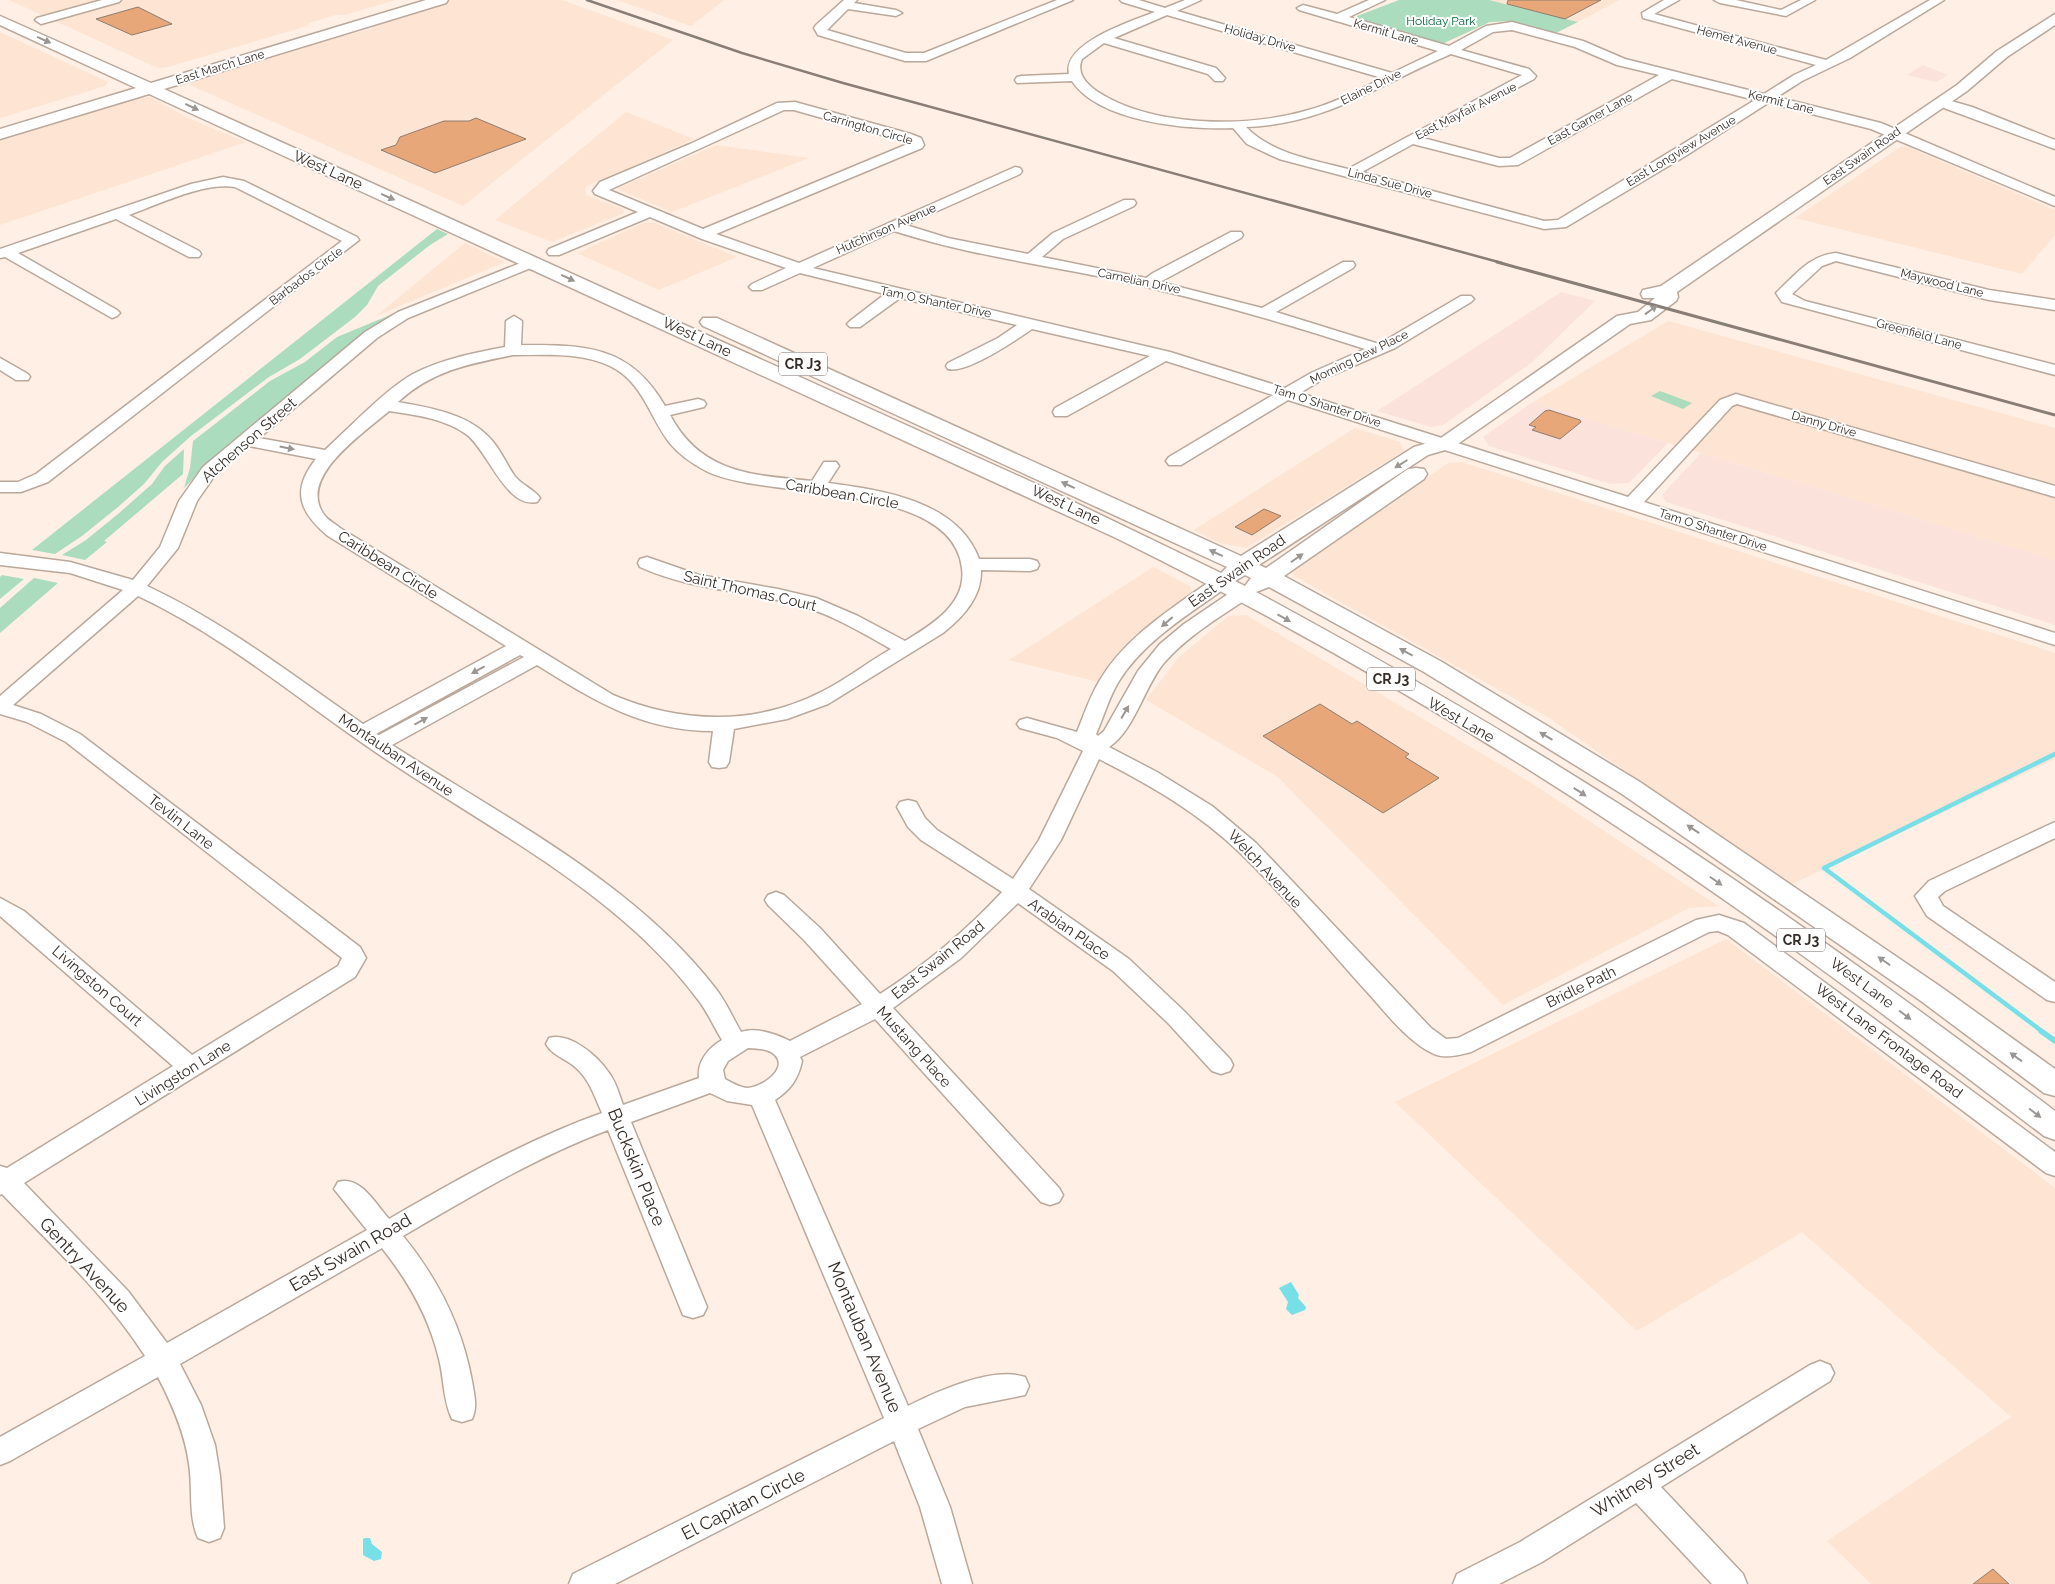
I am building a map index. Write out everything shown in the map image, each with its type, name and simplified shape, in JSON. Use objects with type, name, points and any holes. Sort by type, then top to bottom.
[{"type":"main road","name":"East March Lane","points":[[0,134],[412,0]]},
{"type":"main road","name":"East March Lane","points":[[0,125],[441,0]]},
{"type":"main road","name":"West Lane","points":[[0,3],[41,20],[112,55],[156,82],[533,262],[1106,524],[1231,588],[1507,746],[1674,853],[1852,976],[2055,1128]]},
{"type":"main road","name":"East Swain Road","points":[[1231,588],[1243,566],[1421,451],[1445,444],[1624,320],[1644,316],[1669,297],[1667,290],[1962,88],[2002,54],[2055,18]]},
{"type":"main road","name":"West Lane","points":[[0,20],[156,82],[554,252],[1268,577],[1433,667],[1631,788],[1931,994],[2055,1086]]},
{"type":"main road","name":"East Swain Road","points":[[1231,588],[1268,577],[1437,460],[1445,444]]},
{"type":"street","points":[[41,20],[115,0]]},
{"type":"street","points":[[896,13],[848,3],[820,28],[822,32],[905,57],[926,57],[1067,0]]},
{"type":"street","name":"Holiday Drive","points":[[1126,0],[1393,76]]},
{"type":"street","points":[[1021,80],[1076,77],[1073,64],[1081,52],[1104,39],[1195,0]]},
{"type":"street","name":"Kermit Lane","points":[[1338,18],[1379,0]]},
{"type":"street","name":"Hemet Avenue","points":[[1673,0],[1648,13],[1647,16],[1828,64]]},
{"type":"street","points":[[1720,0],[1786,13],[1809,0]]},
{"type":"street","name":"East Longview Avenue","points":[[1553,226],[1561,224],[1798,78],[1828,64],[1938,0]]},
{"type":"street","points":[[1303,8],[1338,18]]},
{"type":"street","name":"Kermit Lane","points":[[1338,18],[1447,50]]},
{"type":"street","name":"Kermit Lane","points":[[1499,26],[1512,26],[1572,42],[1612,59],[1876,126],[2055,202]]},
{"type":"street","name":"Elaine Drive","points":[[1076,77],[1080,84],[1096,96],[1136,113],[1189,123],[1236,124],[1272,122],[1308,115],[1499,26]]},
{"type":"street","points":[[1104,39],[1212,71],[1219,78]]},
{"type":"street","name":"East Mayfair Avenue","points":[[1351,173],[1410,139],[1530,76],[1525,72],[1447,50]]},
{"type":"street","name":"East Garner Lane","points":[[1410,139],[1499,162],[1509,162],[1671,74]]},
{"type":"street","points":[[1941,102],[1967,110],[2055,145]]},
{"type":"street","name":"Carrington Circle","points":[[602,186],[695,147],[782,106],[795,106],[918,143],[913,148],[704,234]]},
{"type":"street","name":"Linda Sue Drive","points":[[1236,124],[1247,137],[1266,149],[1553,226]]},
{"type":"street","name":"Hutchinson Avenue","points":[[757,287],[1015,171]]},
{"type":"street","name":"Barbados Circle","points":[[0,487],[20,487],[42,478],[352,240],[232,181],[203,184],[3,253]]},
{"type":"street","name":"Tam O Shanter Drive","points":[[602,186],[600,191],[602,192],[704,234],[798,268],[895,294],[1030,323],[1164,355],[2055,639]]},
{"type":"street","points":[[1032,258],[1058,236],[1129,203]]},
{"type":"street","points":[[554,252],[651,212]]},
{"type":"street","points":[[117,214],[194,254]]},
{"type":"street","name":"Carnelian Drive","points":[[894,226],[941,239],[1150,283],[1265,312],[1380,348]]},
{"type":"street","points":[[1150,283],[1158,276],[1236,234]]},
{"type":"street","points":[[3,253],[112,313]]},
{"type":"street","name":"Maywood Lane","points":[[1785,296],[1786,291],[1817,263],[1830,257],[1852,260],[1989,295],[2055,305]]},
{"type":"street","name":"Atchenson Street","points":[[0,707],[136,588],[169,548],[195,489],[209,471],[245,440],[371,335],[392,320],[533,262]]},
{"type":"street","points":[[1265,312],[1348,265]]},
{"type":"street","points":[[855,324],[895,294]]},
{"type":"street","name":"Greenfield Lane","points":[[1785,296],[1800,304],[2055,370]]},
{"type":"street","name":"Morning Dew Place","points":[[1175,461],[1337,365],[1380,348],[1466,299]]},
{"type":"street","points":[[513,350],[514,321]]},
{"type":"street","points":[[954,366],[1004,341],[1030,323]]},
{"type":"street","name":"Caribbean Circle","points":[[513,350],[569,352],[612,362],[627,370],[642,383],[679,446],[692,457],[707,465],[744,478],[895,501],[926,514],[955,534],[962,542],[972,564],[974,573],[963,602],[953,615],[905,649],[835,692],[810,704],[763,718],[724,724],[667,719],[624,707],[529,652],[334,532],[317,518],[309,499],[310,482],[316,470],[384,405],[404,388],[437,369],[477,356],[513,350]]},
{"type":"street","points":[[1061,412],[1164,355]]},
{"type":"street","points":[[0,363],[22,377]]},
{"type":"street","name":"Danny Drive","points":[[1632,504],[1726,403],[1736,399],[2055,492]]},
{"type":"street","points":[[658,412],[698,404]]},
{"type":"street","points":[[384,405],[440,416],[470,430],[490,449],[509,483],[517,491],[531,498]]},
{"type":"street","points":[[259,429],[335,450]]},
{"type":"street","points":[[245,440],[335,450]]},
{"type":"street","points":[[817,488],[830,466]]},
{"type":"street","name":"Montauban Avenue","points":[[0,559],[75,569],[136,588],[206,623],[261,660],[370,739],[579,878],[654,938],[690,974],[710,999],[735,1042]]},
{"type":"street","name":"Saint Thomas Court","points":[[647,563],[668,572],[794,598],[821,606],[905,649]]},
{"type":"street","points":[[972,564],[1030,565]]},
{"type":"street","name":"East Swain Road","points":[[1094,748],[1086,734],[1111,679],[1138,647],[1170,618],[1231,588]]},
{"type":"street","name":"East Swain Road","points":[[788,1053],[828,1035],[878,1008],[959,947],[1014,892],[1052,839],[1094,748],[1111,736],[1149,670],[1231,588]]},
{"type":"street","points":[[370,739],[529,652]]},
{"type":"street","name":"Tevlin Lane","points":[[0,707],[34,718],[72,738],[352,953]]},
{"type":"street","points":[[719,762],[724,724]]},
{"type":"street","name":"Welch Avenue","points":[[1027,724],[1064,734],[1094,748],[1179,794],[1228,830],[1265,865],[1308,916],[1390,1002],[1422,1034],[1442,1048]]},
{"type":"street","name":"Arabian Place","points":[[908,807],[916,822],[929,835],[1088,939],[1121,965],[1164,1005],[1220,1065]]},
{"type":"street","points":[[2053,990],[1935,911],[1926,896],[1937,886],[2055,829]]},
{"type":"street","name":"Mustang Place","points":[[776,900],[812,934],[1050,1195]]},
{"type":"street","name":"Livingston Court","points":[[0,906],[16,916],[191,1068]]},
{"type":"street","name":"Bridle Path","points":[[1442,1048],[1462,1046],[1704,925],[1719,923]]},
{"type":"street","name":"West Lane Frontage Road","points":[[1719,923],[1736,929],[2055,1166]]},
{"type":"street","name":"Livingston Lane","points":[[2,1181],[191,1068],[347,971],[353,964],[352,953]]},
{"type":"street","points":[[760,1039],[781,1046],[788,1053],[791,1063],[789,1073],[783,1082],[773,1090],[760,1095],[746,1097],[733,1095],[722,1090],[714,1082],[711,1074],[712,1064],[716,1056],[735,1042],[760,1039]]},
{"type":"street","name":"Buckskin Place","points":[[558,1044],[582,1059],[600,1078],[693,1307]]},
{"type":"street","name":"East Swain Road","points":[[0,1452],[524,1155],[617,1117],[714,1082]]},
{"type":"street","name":"Montauban Avenue","points":[[760,1095],[901,1423],[934,1507],[957,1584]]},
{"type":"street","name":"Gentry Avenue","points":[[2,1181],[121,1302],[143,1329],[162,1360],[187,1406],[200,1445],[207,1482],[209,1528]]},
{"type":"street","points":[[347,1189],[421,1280],[436,1309],[448,1340],[459,1381],[462,1410]]},
{"type":"street","name":"Whitney Street","points":[[1468,1584],[1531,1552],[1820,1373]]},
{"type":"street","name":"El Capitan Circle","points":[[584,1584],[901,1423],[968,1392],[990,1387],[1015,1386]]},
{"type":"street","points":[[1638,1484],[1732,1584]]},
{"type":"shaded area","points":[[9,0],[395,0],[345,15],[335,15],[309,23],[307,26],[168,67],[158,68]]},
{"type":"shaded area","points":[[453,0],[562,0],[673,40],[463,206],[190,85],[194,79],[328,38],[372,29],[374,25]]},
{"type":"shaded area","points":[[617,0],[724,0],[691,26]]},
{"type":"shaded area","points":[[1489,0],[1620,0],[1578,22]]},
{"type":"shaded area","points":[[0,32],[108,82],[105,86],[0,118]]},
{"type":"shaded area","points":[[1923,65],[1948,75],[1936,82],[1907,75]]},
{"type":"shaded area","points":[[150,97],[188,118],[246,142],[0,225],[0,141],[138,98]]},
{"type":"shaded area","points":[[626,112],[694,139],[585,187],[586,195],[623,209],[624,213],[552,242],[495,220]]},
{"type":"shaded area","points":[[716,145],[809,158],[672,212],[617,189]]},
{"type":"shaded area","points":[[1902,146],[2055,210],[2055,235],[2022,274],[1795,218]]},
{"type":"shaded area","points":[[643,223],[655,223],[737,257],[659,290],[577,253]]},
{"type":"shaded area","points":[[465,243],[505,262],[376,316]]},
{"type":"shaded area","points":[[1561,292],[1595,301],[1531,363],[1443,425],[1431,427],[1377,411]]},
{"type":"shaded area","points":[[1668,321],[2055,428],[2055,560],[1533,402]]},
{"type":"shaded area","points":[[1533,402],[1668,443],[1629,483],[1611,484],[1489,446],[1483,437]]},
{"type":"shaded area","points":[[1355,428],[1400,442],[1404,451],[1246,548],[1219,543],[1194,530]]},
{"type":"shaded area","points":[[1701,453],[2055,560],[2055,625],[1666,502],[1662,495]]},
{"type":"shaded area","points":[[1462,462],[2055,653],[2055,759],[1790,885],[1546,716],[1294,576],[1293,569],[1448,463]]},
{"type":"shaded area","points":[[1153,567],[1190,586],[1193,595],[1139,635],[1099,682],[1009,660]]},
{"type":"shaded area","points":[[1246,615],[1530,782],[1718,906],[1689,908],[1503,1005],[1278,777],[1146,700],[1179,657],[1229,616]]},
{"type":"shaded area","points":[[1726,939],[2055,1188],[2055,1584],[1871,1584],[1827,1541],[2011,1417],[1802,1232],[1637,1331],[1395,1102]]},
{"type":"green space","name":"Holiday Park","points":[[1399,0],[1489,0],[1578,22],[1554,34],[1512,21],[1490,22],[1442,44],[1358,19],[1357,16]]},
{"type":"green space","points":[[437,229],[448,234],[430,245],[378,286],[367,305],[355,317],[300,359],[269,377],[191,436],[162,462],[144,484],[82,536],[55,554],[32,550]]},
{"type":"green space","points":[[397,313],[205,467],[184,488],[190,468],[193,441],[270,381],[305,362],[337,337]]},
{"type":"green space","points":[[1660,391],[1692,403],[1683,409],[1651,396]]},
{"type":"green space","points":[[184,449],[183,474],[104,541],[107,542],[85,560],[62,555],[86,540],[118,514],[152,484],[165,466]]},
{"type":"green space","points":[[2,575],[24,579],[0,599],[0,577]]},
{"type":"green space","points":[[34,578],[58,583],[0,633],[0,608]]},
{"type":"water","points":[[1291,1282],[1299,1295],[1298,1298],[1306,1307],[1305,1310],[1292,1315],[1286,1309],[1288,1302],[1279,1288]]},
{"type":"water","points":[[370,1538],[372,1544],[382,1552],[381,1559],[374,1561],[363,1555],[363,1539]]},
{"type":"building","points":[[1508,0],[1601,0],[1565,19],[1507,4]]},
{"type":"building","points":[[138,7],[172,24],[132,35],[96,19]]},
{"type":"building","points":[[476,118],[526,139],[435,173],[381,150],[396,145],[400,137],[444,121],[469,121]]},
{"type":"building","points":[[1549,410],[1580,420],[1581,422],[1560,439],[1532,430],[1536,427],[1529,425],[1545,411]]},
{"type":"building","points":[[1264,509],[1281,516],[1252,535],[1235,527]]},
{"type":"building","points":[[1320,704],[1352,724],[1357,721],[1409,754],[1405,757],[1439,778],[1383,813],[1263,736]]},
{"type":"building","points":[[1993,1569],[2009,1584],[1973,1584]]},
{"type":"waterway","points":[[2043,1032],[1824,868],[2055,754]]},
{"type":"waterway","points":[[2041,1031],[2055,1041]]},
{"type":"railway","points":[[587,0],[742,53],[843,83],[1502,263]]},
{"type":"railway","points":[[1497,262],[2055,415]]}]
